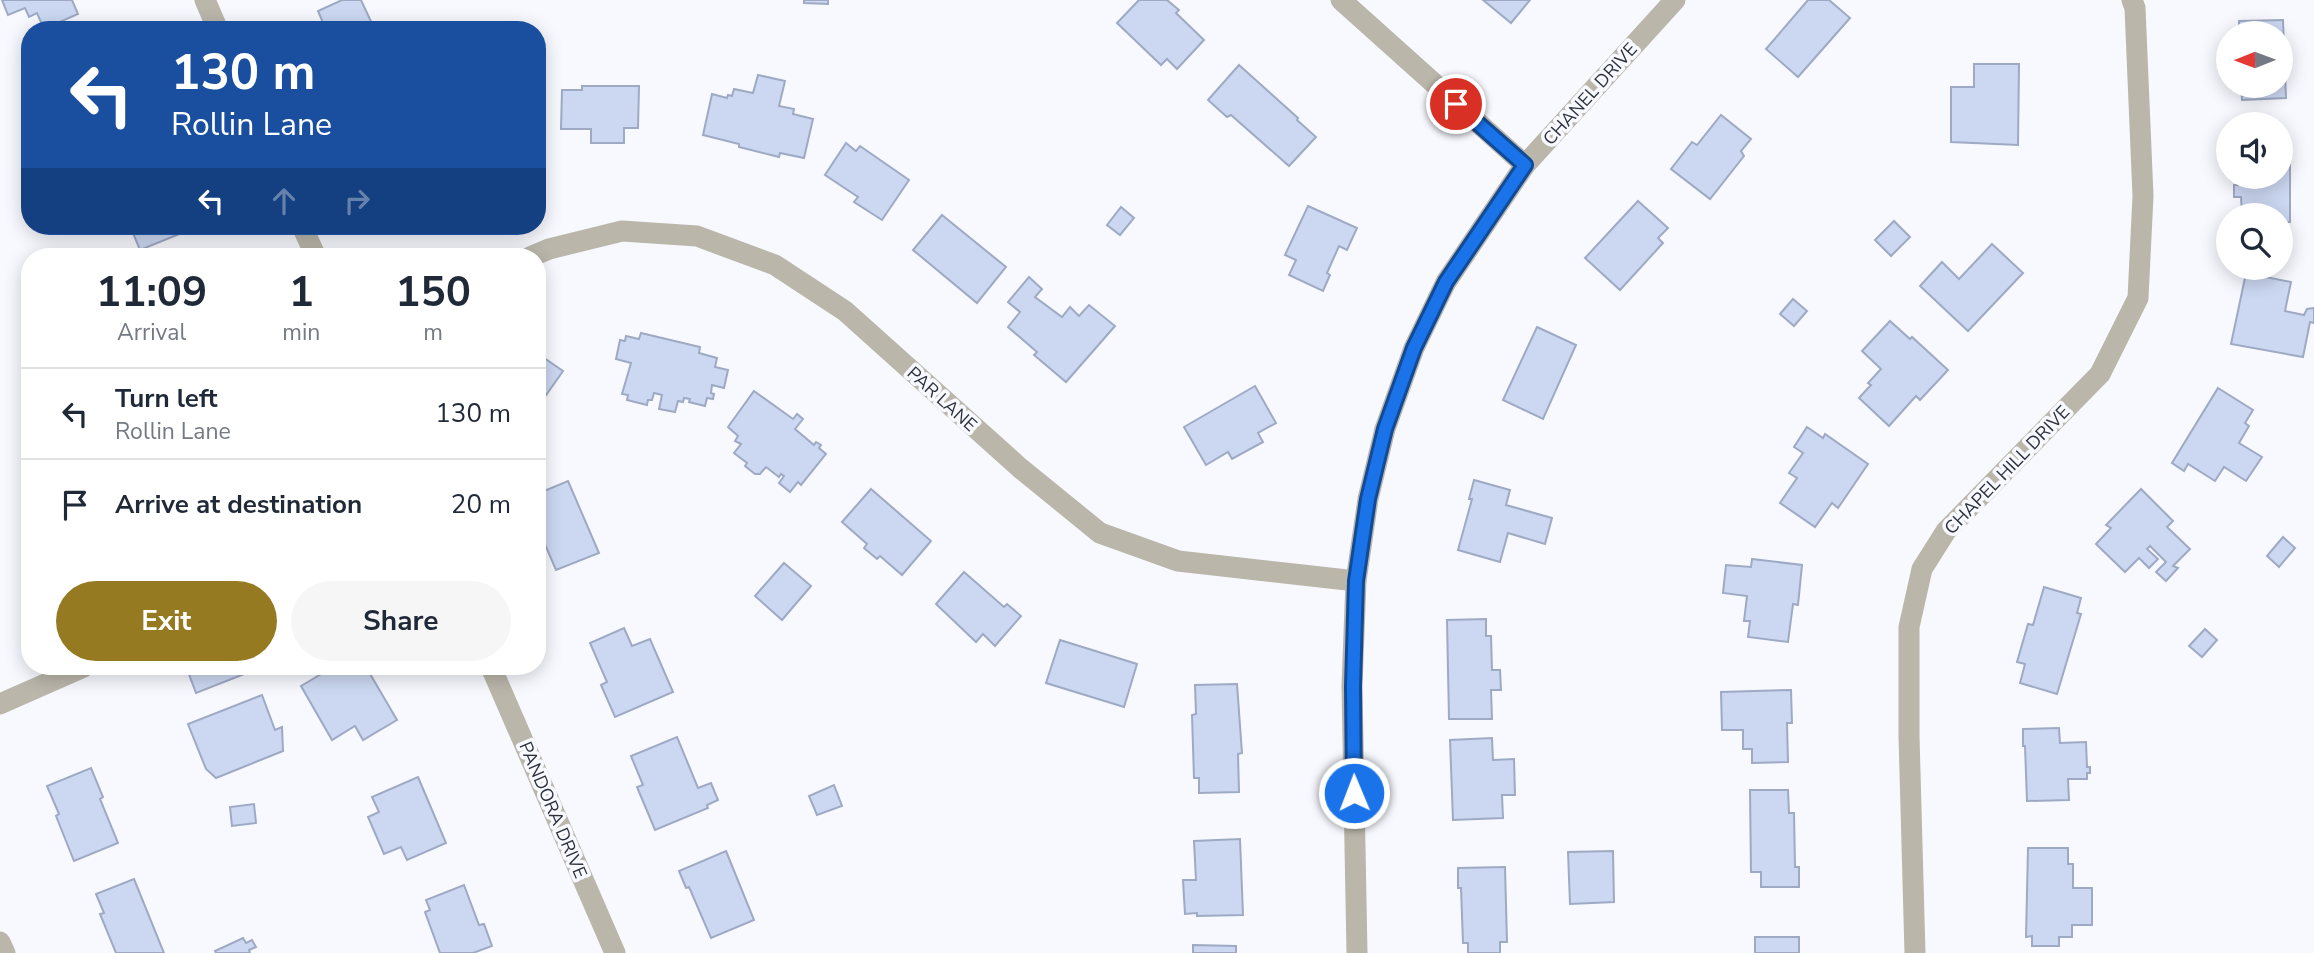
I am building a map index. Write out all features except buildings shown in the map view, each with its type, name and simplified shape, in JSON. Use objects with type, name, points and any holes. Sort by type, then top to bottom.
[{"type":"street","points":[[205,0],[214,21]]},
{"type":"street","points":[[1341,0],[1525,165]]},
{"type":"street","name":"CHANEL DRIVE","points":[[1357,953],[1353,686],[1356,581],[1368,499],[1385,429],[1414,348],[1446,282],[1525,165],[1675,0]]},
{"type":"street","name":"CHAPEL HILL DRIVE","points":[[1915,953],[1909,627],[1922,569],[1946,531],[2101,374],[2138,298],[2143,196],[2135,8],[2132,0]]},
{"type":"street","name":"PAR LANE","points":[[546,250],[622,231],[697,236],[775,265],[845,312],[1020,468],[1100,533],[1178,561],[1356,581]]},
{"type":"street","points":[[0,704],[67,675]]},
{"type":"street","name":"PANDORA DRIVE","points":[[494,675],[615,953]]},
{"type":"street","points":[[0,942],[5,953]]},
{"type":"route","points":[[1354,793],[1356,581],[1368,499],[1385,429],[1414,348],[1446,282],[1525,165],[1456,104]]}]
